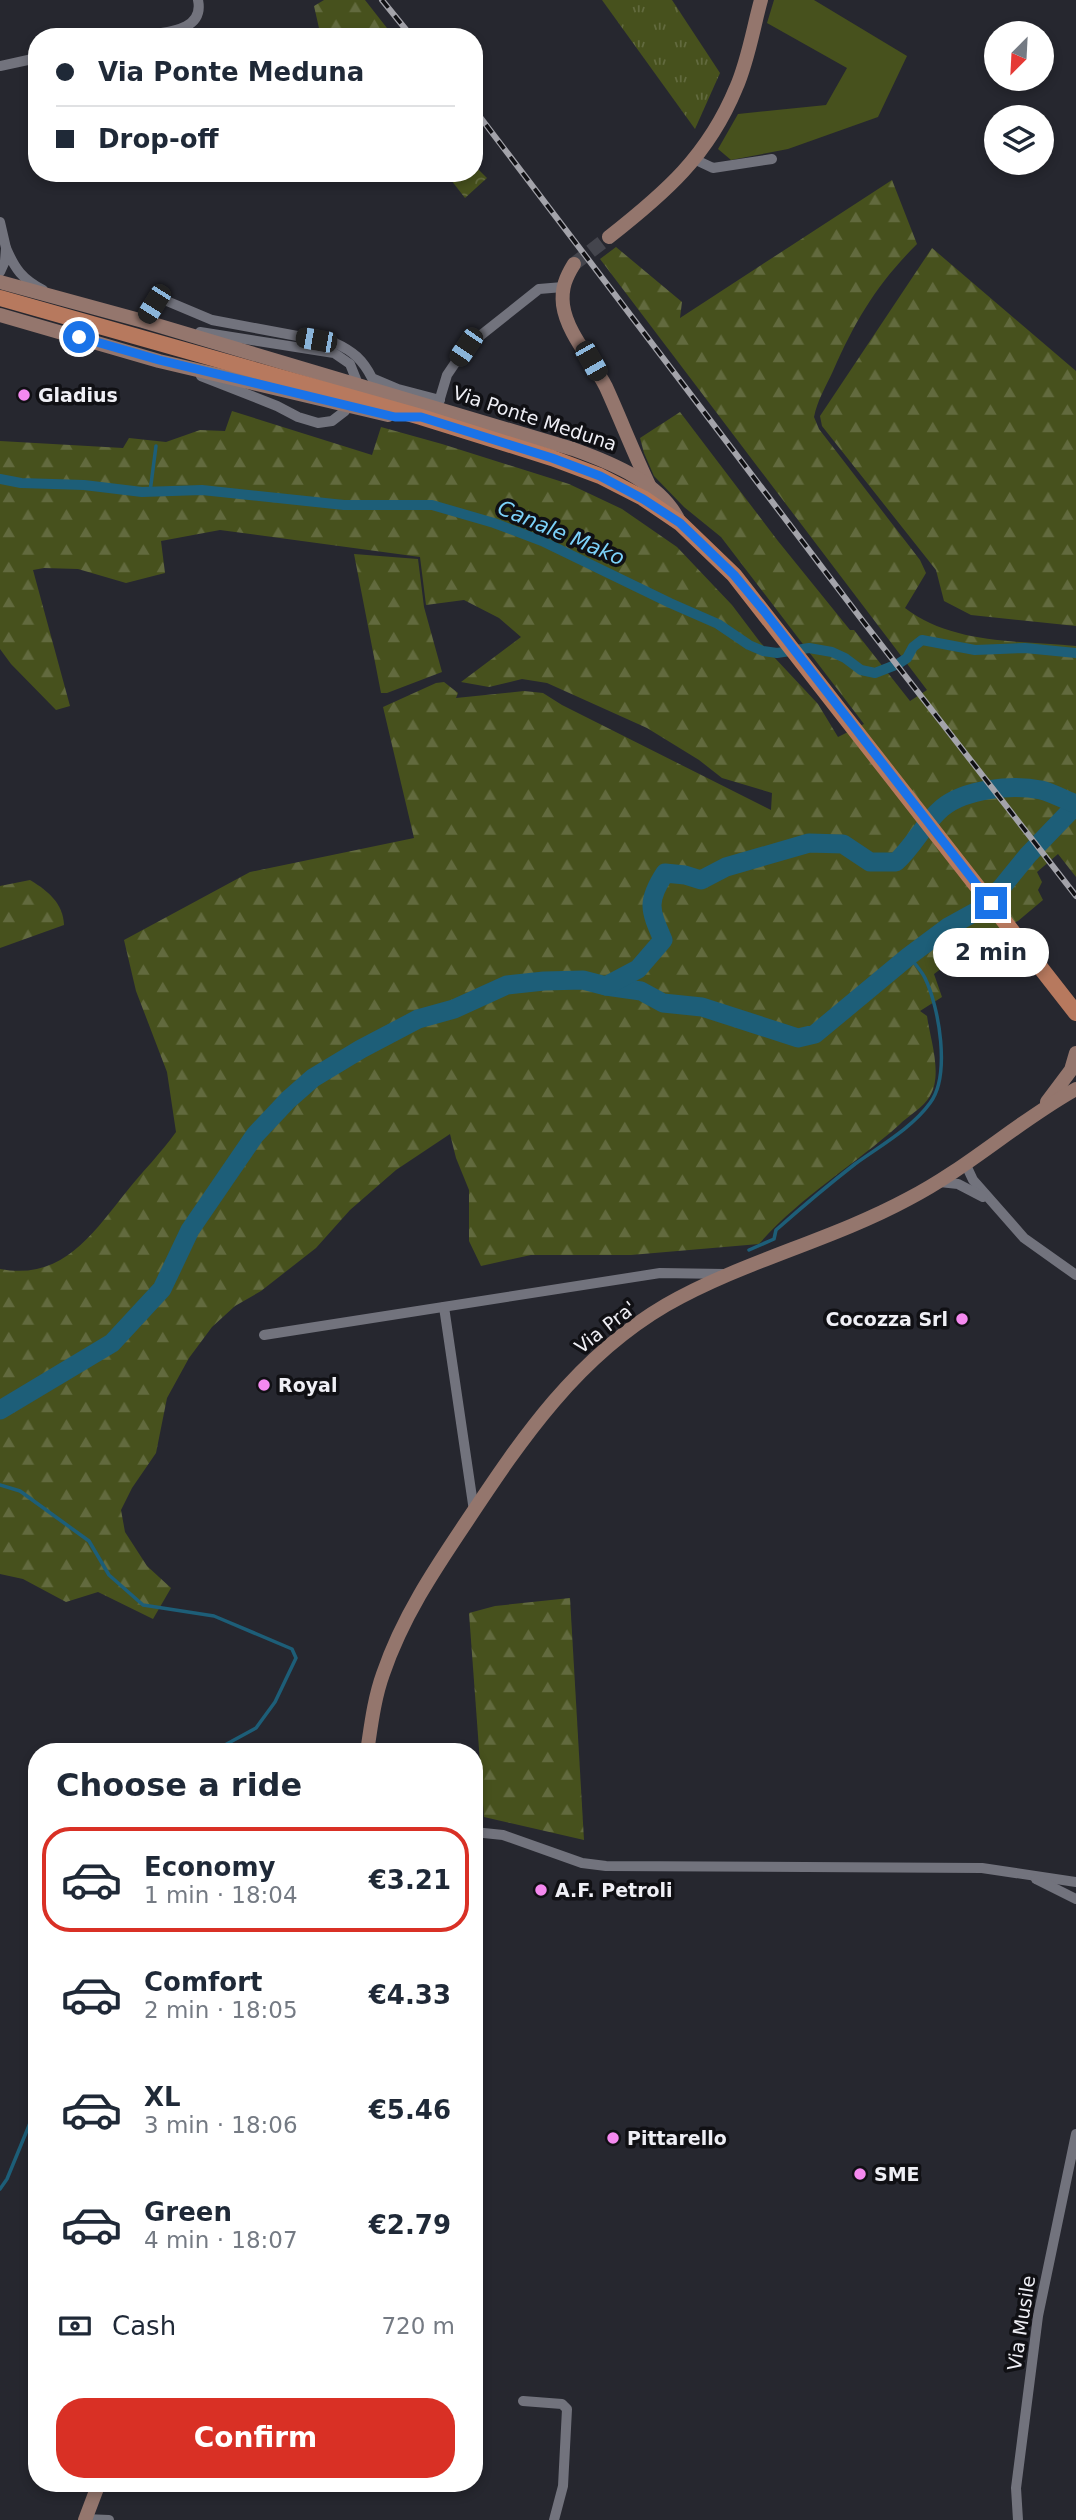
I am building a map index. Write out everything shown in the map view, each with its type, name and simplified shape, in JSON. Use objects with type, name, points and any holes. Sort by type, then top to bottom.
[{"type":"main road","name":"Via Ponte Meduna","points":[[0,298],[421,417],[552,458],[600,476],[680,523],[734,575],[764,611],[1076,1014]]},
{"type":"street","points":[[179,28],[188,26],[198,18],[198,0]]},
{"type":"street","points":[[608,237],[668,189],[696,160],[722,119],[737,86],[761,0]]},
{"type":"street","points":[[0,66],[28,60]]},
{"type":"street","points":[[696,160],[713,168],[772,159]]},
{"type":"street","name":"Via Ponte Meduna","points":[[0,222],[6,248],[16,271],[22,278],[61,298]]},
{"type":"street","name":"Via Ponte Meduna","points":[[0,272],[5,261],[6,248]]},
{"type":"street","points":[[574,264],[563,287],[563,306],[568,321],[605,385],[650,488]]},
{"type":"street","name":"Via Ponte Meduna","points":[[0,282],[439,403]]},
{"type":"street","name":"Via Ponte Meduna","points":[[439,403],[447,375],[466,347],[539,289],[563,287]]},
{"type":"street","name":"Via Ponte Meduna","points":[[143,321],[154,304],[162,299],[212,320],[335,343],[352,351],[365,365],[372,379],[609,462],[650,488],[673,508],[680,523]]},
{"type":"street","name":"Via Ponte Meduna","points":[[0,314],[159,360],[395,417],[421,417]]},
{"type":"street","name":"Via Ponte Meduna","points":[[166,327],[334,353],[350,364],[356,379]]},
{"type":"street","points":[[159,360],[318,423],[332,421],[345,411]]},
{"type":"street","points":[[609,462],[620,453],[625,432]]},
{"type":"street","name":"Via Pra'","points":[[1042,1108],[1071,1070],[1076,1053]]},
{"type":"street","name":"Via Pra'","points":[[368,1743],[382,1676],[428,1579],[523,1437],[583,1368],[665,1306],[725,1274],[854,1226],[940,1182],[1042,1108],[1076,1089]]},
{"type":"street","points":[[966,1165],[973,1180],[1024,1238],[1076,1275]]},
{"type":"street","points":[[940,1182],[958,1184],[972,1190],[996,1208]]},
{"type":"street","points":[[264,1335],[660,1273],[725,1274]]},
{"type":"street","points":[[444,1307],[474,1511]]},
{"type":"street","points":[[483,1833],[503,1835],[582,1863],[606,1867],[967,1868],[994,1869],[1076,1882]]},
{"type":"street","points":[[1030,1876],[1076,1899]]},
{"type":"street","name":"Via Musile","points":[[1018,2520],[1016,2488],[1038,2316],[1076,2134]]},
{"type":"street","points":[[523,2401],[558,2403],[567,2409],[563,2486],[554,2520]]},
{"type":"street","points":[[96,2492],[85,2519],[109,2520]]},
{"type":"green space","points":[[324,0],[365,0],[387,28],[319,28],[314,6]]},
{"type":"green space","points":[[602,0],[672,0],[720,73],[695,129]]},
{"type":"green space","points":[[774,0],[814,0],[907,56],[878,117],[788,149],[731,160],[718,149],[738,114],[826,105],[847,68],[767,23]]},
{"type":"green space","points":[[892,180],[917,244],[890,273],[859,319],[822,394],[814,417],[819,429],[920,560],[926,573],[905,608],[923,620],[965,635],[1076,646],[1076,877],[1058,854],[1037,872],[1042,882],[1038,890],[1043,900],[1018,921],[988,934],[934,974],[942,997],[920,1011],[927,1016],[936,1067],[930,1096],[920,1108],[792,1211],[759,1244],[631,1255],[531,1255],[481,1266],[469,1241],[469,1190],[450,1134],[396,1170],[350,1210],[316,1248],[261,1291],[235,1306],[212,1327],[189,1358],[167,1398],[156,1453],[132,1488],[121,1510],[125,1532],[147,1566],[171,1588],[153,1619],[98,1592],[66,1602],[23,1579],[0,1574],[0,1269],[22,1271],[42,1268],[59,1261],[74,1250],[102,1223],[176,1132],[167,1072],[136,991],[124,940],[250,872],[414,838],[383,707],[436,683],[444,682],[458,693],[456,698],[524,691],[543,693],[771,810],[772,793],[722,778],[699,760],[647,728],[547,683],[522,679],[489,687],[461,682],[521,637],[499,618],[464,600],[426,605],[420,557],[220,530],[161,541],[165,573],[126,583],[78,569],[33,570],[70,706],[56,710],[0,649],[0,441],[123,448],[129,438],[166,442],[200,430],[225,431],[232,411],[372,455],[381,427],[569,484],[622,509],[677,547],[732,605],[760,642],[818,704],[838,737],[864,724],[721,537],[684,507],[654,476],[640,438],[680,412],[778,541],[910,701],[927,690],[600,259],[616,247],[682,302],[680,318]]},
{"type":"green space","points":[[453,182],[483,182],[465,198]]},
{"type":"green space","points":[[932,248],[1076,371],[1076,626],[971,615],[944,601],[936,570],[822,426],[820,416]]},
{"type":"green space","points":[[354,554],[418,559],[424,607],[442,672],[381,693]]},
{"type":"green space","points":[[30,880],[58,904],[64,925],[0,948],[0,886]]},
{"type":"green space","points":[[570,1598],[584,1840],[484,1817],[483,1743],[479,1743],[469,1613],[495,1606]]},
{"type":"waterway","points":[[150,492],[156,446]]},
{"type":"waterway","name":"Canale Mako","points":[[0,479],[142,492],[202,490],[344,505],[432,505],[494,523],[542,541],[718,624],[763,651],[777,653],[809,648],[832,652],[861,670],[875,673],[907,658],[913,647],[922,640],[975,650],[1025,648],[1076,653]]},
{"type":"waterway","points":[[0,1410],[112,1343],[162,1289],[190,1230],[255,1135],[313,1078],[418,1019],[454,1009],[507,985],[583,980],[606,986],[638,969],[663,940],[652,906],[655,891],[665,873],[701,880],[726,867],[809,843],[843,844],[870,862],[896,862],[942,808],[976,792],[1029,788],[1076,804]]},
{"type":"waterway","points":[[606,986],[641,991],[663,1003],[702,1007],[798,1038],[815,1034],[909,956],[948,927],[977,911],[1076,805]]},
{"type":"waterway","points":[[749,1250],[774,1239],[776,1230],[786,1221],[855,1164],[905,1129],[930,1103],[940,1076],[941,1041],[930,991],[925,978],[909,956]]},
{"type":"waterway","points":[[0,1485],[20,1491],[89,1541],[109,1575],[143,1605],[214,1616],[292,1649],[296,1658],[275,1702],[256,1728],[228,1743]]},
{"type":"waterway","points":[[0,2189],[7,2179],[28,2128]]},
{"type":"tunnel","points":[[574,264],[609,237]]},
{"type":"railway","points":[[382,0],[405,28]]},
{"type":"railway","points":[[483,121],[862,620],[1076,896]]},
{"type":"place","name":"Gladius","points":[[24,395]]},
{"type":"place","name":"Cocozza Srl","points":[[962,1319]]},
{"type":"place","name":"Royal","points":[[264,1385]]},
{"type":"place","name":"A.F. Petroli","points":[[541,1890]]},
{"type":"place","name":"Pittarello","points":[[613,2138]]},
{"type":"place","name":"SME","points":[[860,2174]]},
{"type":"route","points":[[79,337],[159,360],[395,417],[421,417],[552,458],[600,476],[643,499],[680,523],[734,575],[991,903]]}]
